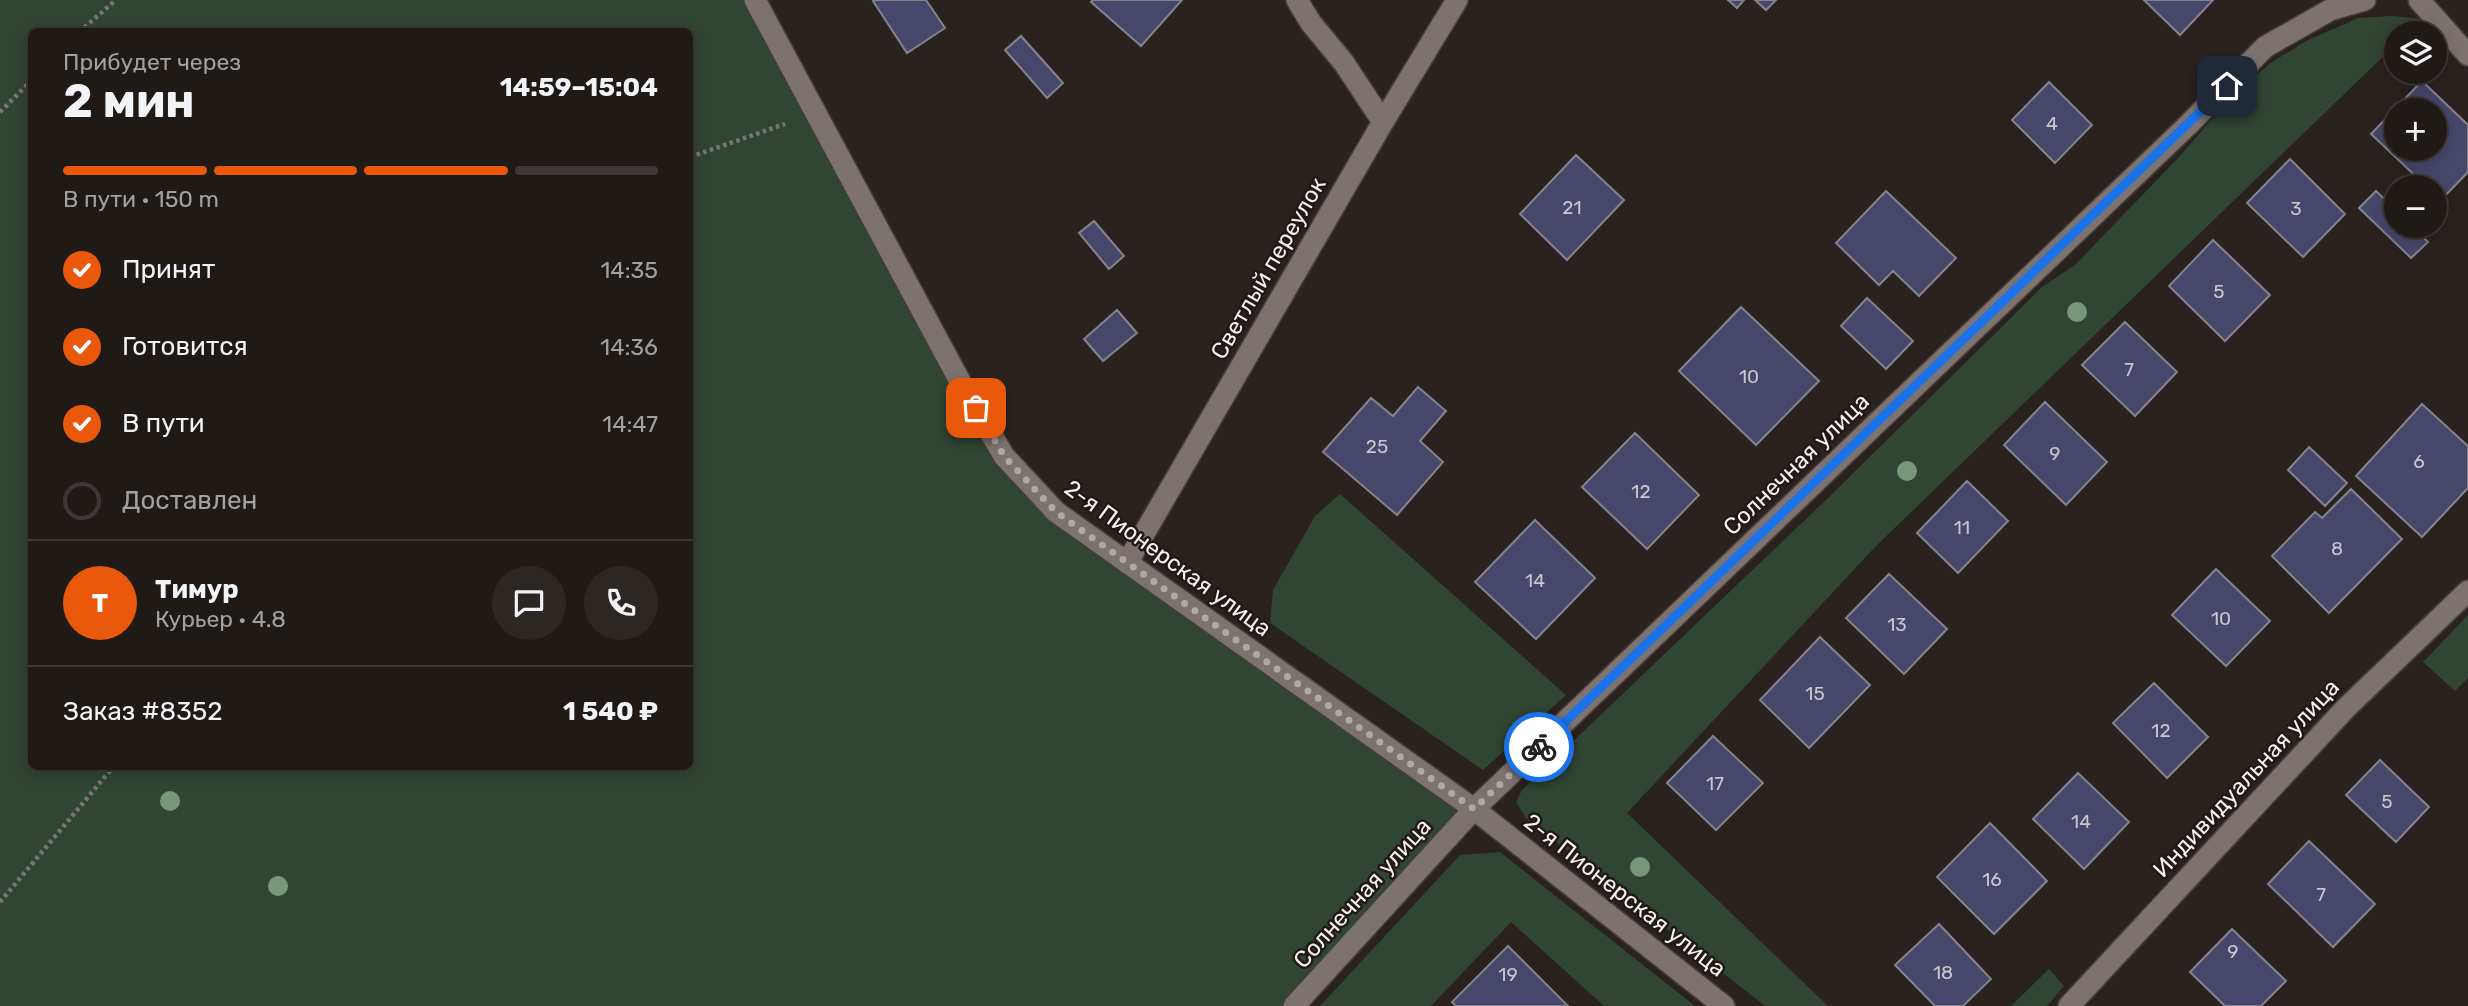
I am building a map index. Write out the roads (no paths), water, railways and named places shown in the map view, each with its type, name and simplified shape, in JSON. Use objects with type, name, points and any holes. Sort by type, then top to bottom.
[{"type":"street","name":"2-я Пионерская улица","points":[[755,0],[962,384],[1004,456],[1056,512],[1474,809],[1724,1006]]},
{"type":"street","points":[[1297,0],[1311,23],[1344,63],[1383,122]]},
{"type":"street","name":"Светлый переулок","points":[[1126,563],[1457,0]]},
{"type":"street","name":"Солнечная улица","points":[[1294,1006],[1474,809],[2179,133],[2265,47],[2330,10],[2365,0]]},
{"type":"street","points":[[2419,0],[2468,55]]},
{"type":"street","name":"Индивидуальная улица","points":[[2069,1006],[2346,708],[2468,591]]}]
